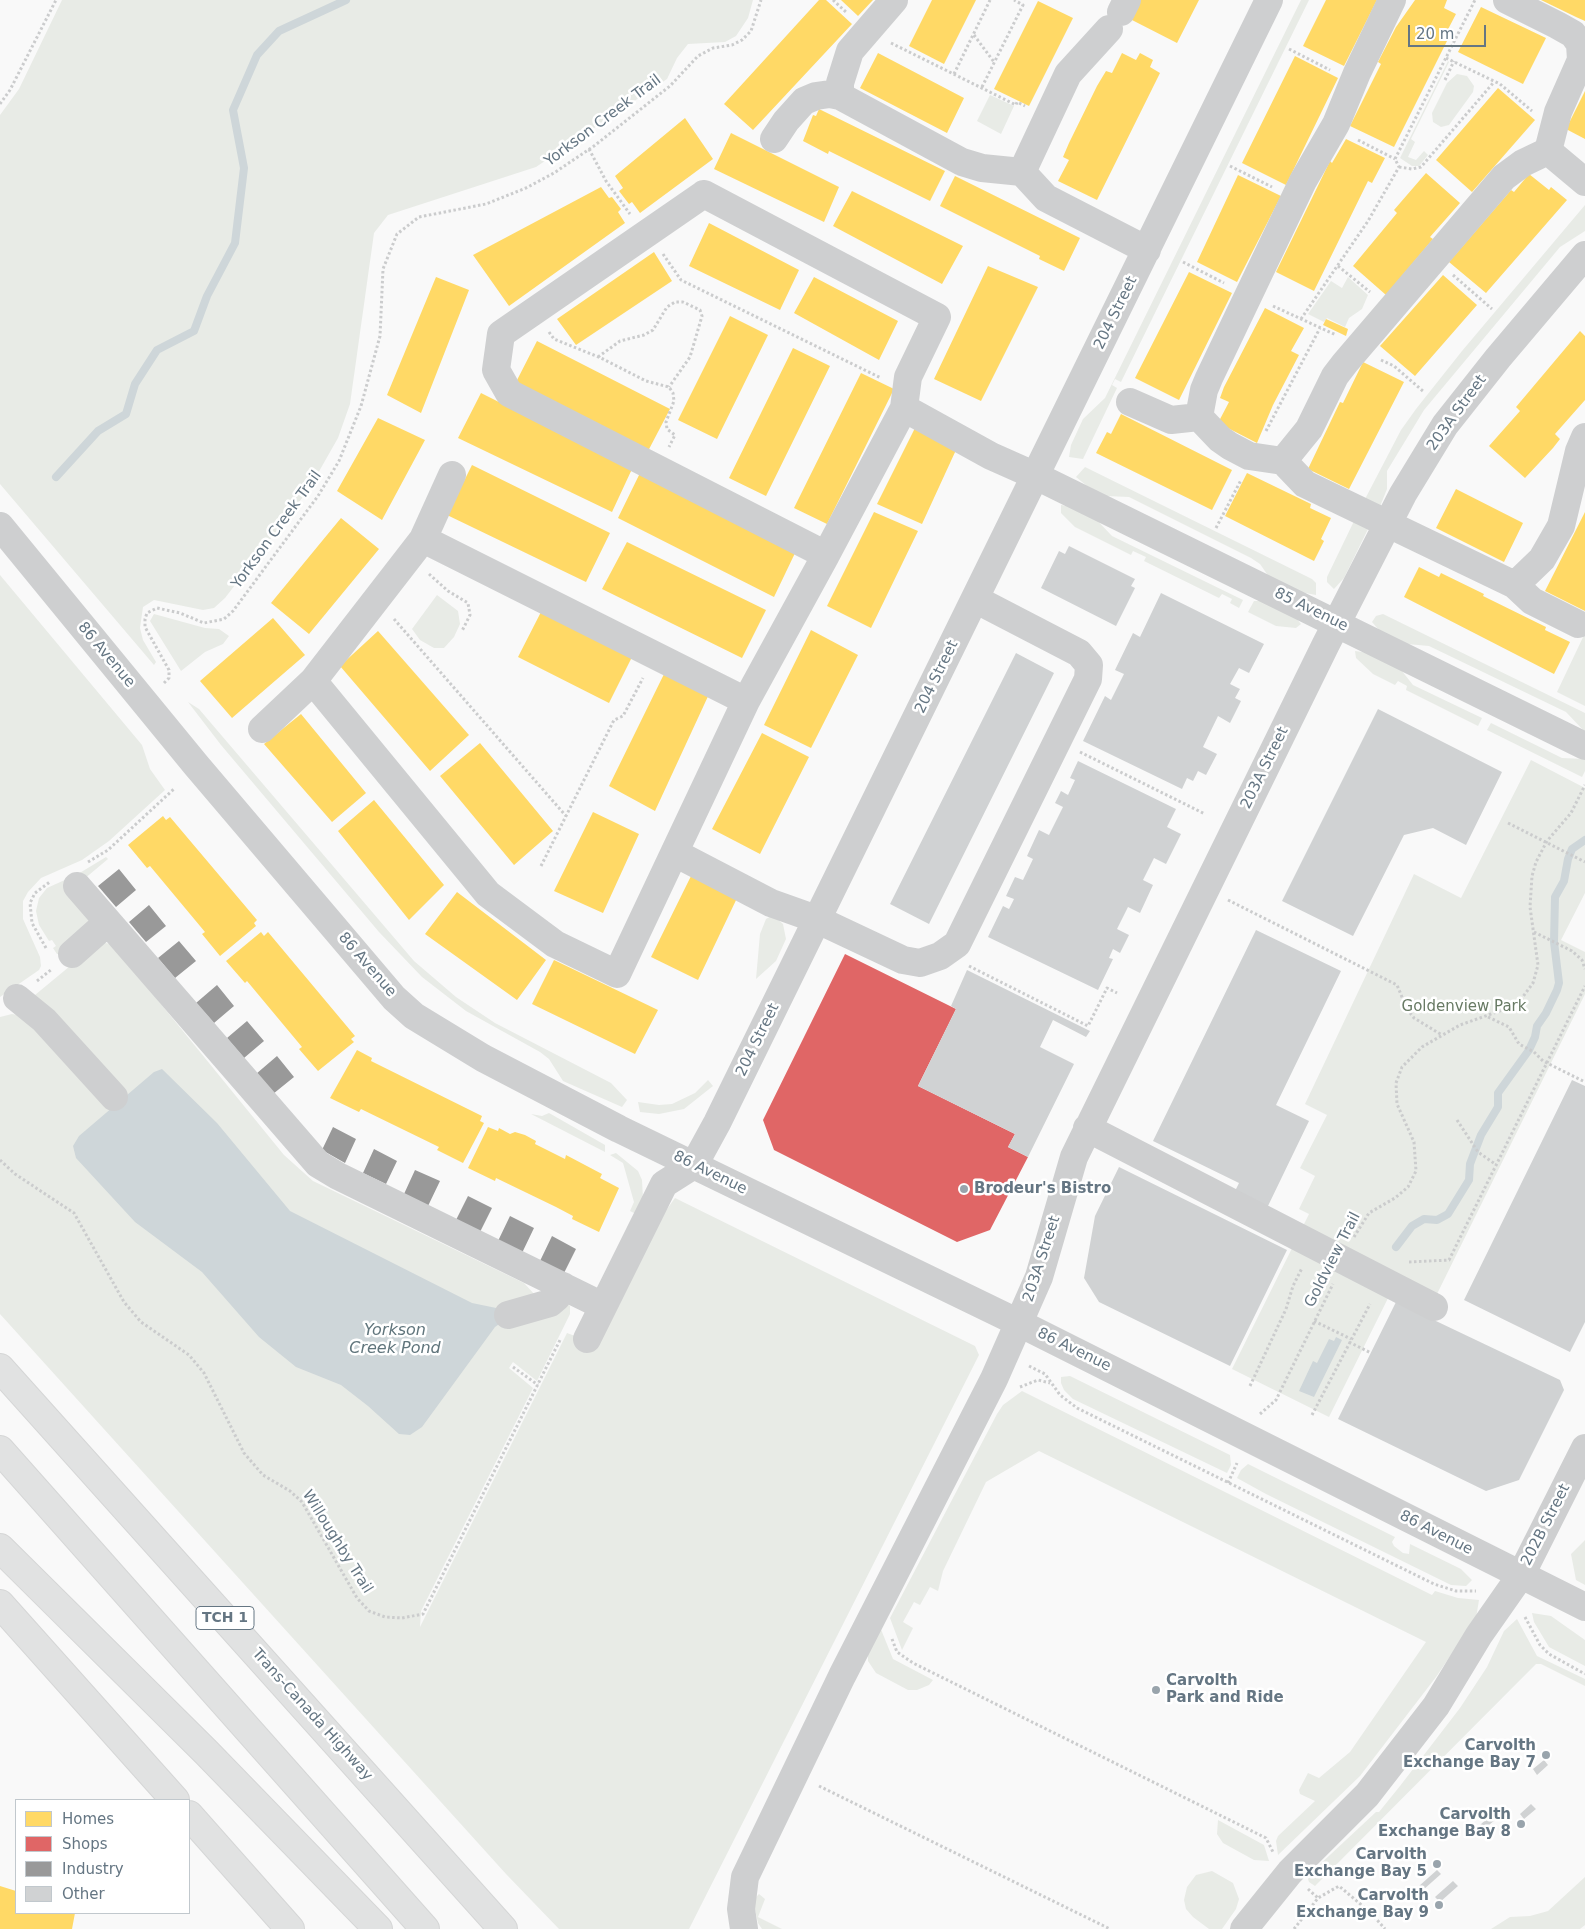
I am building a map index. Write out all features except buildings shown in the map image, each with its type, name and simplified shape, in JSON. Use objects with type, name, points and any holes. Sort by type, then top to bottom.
[{"type":"highway","name":"Trans-Canada Highway","points":[[0,1368],[503,1929]]},
{"type":"highway","points":[[0,1450],[425,1929]]},
{"type":"highway","points":[[0,1548],[206,1752],[378,1929]]},
{"type":"highway","points":[[0,1604],[174,1799]]},
{"type":"highway","points":[[190,1816],[290,1929]]},
{"type":"street","points":[[840,96],[840,82],[850,51],[894,0]]},
{"type":"street","name":"204 Street","points":[[574,1338],[603,1306],[664,1184],[694,1165],[728,1101],[1269,0]]},
{"type":"street","points":[[1199,417],[1204,390],[1209,378],[1303,181],[1336,124],[1356,73],[1392,0]]},
{"type":"street","points":[[1507,0],[1573,34],[1580,44],[1581,60],[1558,112],[1548,151]]},
{"type":"street","points":[[1022,172],[1068,74],[1119,14]]},
{"type":"street","points":[[774,139],[786,121],[804,101],[816,96],[830,94],[840,96],[962,162],[982,168],[1022,172],[1046,198],[1147,250]]},
{"type":"street","points":[[1283,461],[1309,429],[1335,376],[1453,236],[1504,177],[1523,162],[1548,151]]},
{"type":"street","points":[[1548,151],[1585,182]]},
{"type":"street","points":[[313,681],[488,894],[555,944],[617,974],[746,701],[826,555],[905,399],[908,377],[936,318],[704,194],[501,334],[496,370],[509,393],[826,555]]},
{"type":"street","name":"203A Street","points":[[744,1929],[741,1909],[745,1877],[793,1774],[994,1379],[1020,1323],[1052,1236],[1065,1182],[1087,1128],[1336,623],[1403,494],[1445,425],[1498,358],[1585,255]]},
{"type":"street","name":"85 Avenue","points":[[905,399],[991,456],[1036,476],[1585,746]]},
{"type":"street","points":[[1130,402],[1171,420],[1199,417]]},
{"type":"street","points":[[1199,417],[1220,439],[1230,446],[1249,456],[1283,461],[1305,484],[1515,585],[1532,601],[1578,624]]},
{"type":"street","points":[[1515,585],[1542,559],[1561,526],[1579,451],[1585,437]]},
{"type":"street","points":[[262,729],[313,681],[423,539],[452,475]]},
{"type":"street","name":"86 Avenue","points":[[0,526],[394,998],[414,1016],[528,1083],[1020,1323],[1585,1607]]},
{"type":"street","points":[[423,539],[746,701]]},
{"type":"street","points":[[675,853],[771,903],[816,920],[903,960],[920,963],[940,956],[957,944],[983,896],[1088,679],[1089,665],[1079,653],[975,599]]},
{"type":"street","points":[[77,886],[318,1164],[338,1176],[603,1306]]},
{"type":"street","points":[[72,954],[108,922]]},
{"type":"street","points":[[17,998],[44,1020],[114,1098]]},
{"type":"street","points":[[1087,1128],[1434,1307]]},
{"type":"street","points":[[508,1315],[550,1303],[563,1286]]},
{"type":"street","name":"202B Street","points":[[1244,1929],[1290,1872],[1367,1795],[1436,1706],[1479,1635],[1520,1575],[1585,1448]]},
{"type":"path","points":[[0,104],[10,90],[56,0]]},
{"type":"path","name":"Yorkson Creek Trail","points":[[152,710],[166,696],[161,686],[169,678],[169,670],[146,627],[145,619],[148,613],[157,608],[180,613],[204,623],[224,619],[233,611],[318,496],[339,460],[361,406],[380,336],[383,269],[397,234],[419,217],[486,204],[526,188],[589,149],[670,86],[698,56],[713,48],[732,45],[742,40],[751,31],[761,0]]},
{"type":"path","points":[[954,74],[990,0]]},
{"type":"path","points":[[982,88],[1023,4],[1014,0]]},
{"type":"path","points":[[1396,159],[1475,0]]},
{"type":"path","points":[[973,34],[994,62]]},
{"type":"path","points":[[888,41],[1016,105],[1017,102],[1031,109]]},
{"type":"path","points":[[1288,49],[1322,66]]},
{"type":"path","points":[[1446,58],[1494,82],[1535,114]]},
{"type":"path","points":[[1445,80],[1454,62]]},
{"type":"path","points":[[1399,167],[1412,170],[1422,166],[1494,82]]},
{"type":"path","points":[[1301,319],[1368,222],[1399,167],[1396,159],[1365,143]]},
{"type":"path","points":[[589,149],[606,181],[639,227],[650,231],[681,280],[905,399]]},
{"type":"path","points":[[1230,166],[1264,183]]},
{"type":"path","points":[[1183,262],[1231,287]]},
{"type":"path","points":[[1338,266],[1374,296]]},
{"type":"path","points":[[1461,283],[1492,310]]},
{"type":"path","points":[[598,357],[620,341],[653,330],[667,306],[675,302],[683,302],[700,310],[702,316],[690,357],[668,387]]},
{"type":"path","points":[[1268,304],[1342,338]]},
{"type":"path","points":[[535,311],[554,339],[598,357],[646,381],[668,387],[673,393],[674,401],[666,422],[667,429],[675,435],[658,470]]},
{"type":"path","points":[[1263,437],[1320,328]]},
{"type":"path","points":[[1378,358],[1394,366],[1424,392]]},
{"type":"path","points":[[1216,528],[1244,474]]},
{"type":"path","points":[[424,568],[438,584],[468,603],[470,615],[462,631]]},
{"type":"path","points":[[377,598],[566,816]]},
{"type":"path","points":[[541,866],[614,720],[624,716],[654,655]]},
{"type":"path","points":[[1075,750],[1205,814]]},
{"type":"path","name":"Goldview Trail","points":[[1258,1418],[1262,1410],[1276,1400],[1343,1260],[1369,1213],[1395,1198],[1408,1187],[1416,1171],[1414,1142],[1397,1104],[1396,1083],[1402,1067],[1411,1057],[1442,1035],[1460,1025],[1488,1017],[1508,1008],[1522,998],[1533,983],[1538,965],[1530,907],[1532,876],[1536,862],[1547,841],[1571,813],[1585,785]]},
{"type":"path","points":[[1508,823],[1547,841],[1585,862]]},
{"type":"path","points":[[1224,898],[1397,984],[1414,1018],[1442,1035]]},
{"type":"path","points":[[1534,932],[1572,951],[1582,960],[1585,969]]},
{"type":"path","points":[[961,962],[1088,1026],[1107,988],[1117,993]]},
{"type":"path","points":[[1312,1416],[1390,1267],[1409,1262],[1450,1260],[1585,986]]},
{"type":"path","points":[[1488,1017],[1509,1027],[1519,1044],[1524,1048],[1534,1052],[1547,1063],[1585,1082]]},
{"type":"path","points":[[1457,1120],[1478,1152],[1496,1164]]},
{"type":"path","name":"Willoughby Trail","points":[[0,1160],[14,1174],[74,1213],[124,1302],[141,1322],[189,1355],[204,1373],[244,1453],[263,1475],[290,1491],[302,1502],[357,1598],[369,1610],[385,1617],[402,1618],[423,1614],[538,1384]]},
{"type":"path","points":[[1250,1386],[1286,1309],[1293,1286],[1314,1245]]},
{"type":"path","points":[[1314,1321],[1370,1353]]},
{"type":"path","points":[[513,1367],[538,1384],[574,1338]]},
{"type":"path","points":[[1015,1390],[1038,1380],[1050,1383],[1066,1400],[1077,1408],[1434,1584],[1456,1591],[1476,1591]]},
{"type":"path","points":[[1228,1483],[1238,1461]]},
{"type":"path","points":[[1524,1614],[1540,1645],[1549,1654],[1585,1674]]},
{"type":"path","points":[[890,1635],[897,1652],[913,1663],[1266,1838],[1276,1857]]},
{"type":"path","points":[[793,1774],[1110,1929]]},
{"type":"path","points":[[1294,1929],[1318,1898],[1339,1886],[1385,1929]]},
{"type":"green space","points":[[62,0],[753,0],[748,18],[736,36],[725,42],[688,44],[677,58],[667,79],[536,167],[388,215],[374,233],[350,404],[338,438],[309,489],[225,598],[214,608],[203,610],[154,600],[143,607],[140,628],[143,640],[156,662],[154,665],[0,484],[0,115],[19,89]]},
{"type":"green space","points":[[1301,0],[1309,0],[1121,382],[1115,379],[1112,385],[1117,388],[1083,459],[1069,457],[1071,445],[1083,419],[1105,398]]},
{"type":"green space","points":[[1448,61],[1411,139],[1415,142],[1408,157],[1416,160],[1424,151],[1428,155],[1419,166],[1412,166],[1400,158]]},
{"type":"green space","points":[[1457,74],[1467,76],[1474,86],[1473,92],[1449,125],[1441,127],[1433,122],[1432,113],[1447,83]]},
{"type":"green space","points":[[990,95],[1014,106],[1001,134],[977,121]]},
{"type":"green space","points":[[1585,205],[1585,231],[1560,247],[1424,410],[1387,471],[1387,489],[1379,509],[1364,501],[1401,430],[1416,409],[1462,351]]},
{"type":"green space","points":[[1348,277],[1368,295],[1362,309],[1349,318],[1345,327],[1327,318],[1324,322],[1308,314],[1331,281],[1342,288]]},
{"type":"green space","points":[[1085,467],[1312,579],[1316,583],[1316,595],[1300,592],[1269,577],[1260,564],[1251,558],[1129,497],[1106,496],[1087,486],[1076,477]]},
{"type":"green space","points":[[1061,505],[1093,516],[1112,536],[1243,600],[1239,608],[1230,603],[1232,599],[1222,594],[1219,598],[1144,561],[1146,557],[1133,551],[1131,555],[1075,527],[1061,513]]},
{"type":"green space","points":[[1355,519],[1369,527],[1344,578],[1334,589],[1327,582],[1327,577]]},
{"type":"green space","points":[[0,575],[142,745],[150,769],[165,790],[109,841],[82,860],[41,878],[28,892],[23,901],[23,919],[40,957],[41,966],[39,970],[0,997]]},
{"type":"green space","points":[[437,595],[458,611],[460,624],[454,637],[444,648],[434,648],[420,640],[412,629]]},
{"type":"green space","points":[[1254,601],[1264,601],[1296,618],[1301,624],[1296,628],[1276,626],[1248,612]]},
{"type":"green space","points":[[154,614],[205,628],[219,629],[229,636],[223,644],[205,652],[181,671],[150,621]]},
{"type":"green space","points":[[1383,614],[1585,713],[1585,732],[1566,712],[1429,646],[1407,644],[1379,630],[1372,622],[1376,616]]},
{"type":"green space","points":[[1585,633],[1585,706],[1557,692]]},
{"type":"green space","points":[[1355,651],[1369,653],[1398,666],[1413,685],[1482,718],[1478,726],[1406,690],[1407,686],[1398,681],[1395,685],[1373,674],[1356,658]]},
{"type":"green space","points":[[188,702],[199,709],[414,961],[456,997],[495,1023],[611,1083],[627,1100],[622,1107],[563,1081],[549,1059],[540,1052],[466,1011],[422,977],[379,932],[221,745]]},
{"type":"green space","points":[[1491,723],[1562,758],[1585,759],[1585,771],[1582,777],[1487,730]]},
{"type":"green space","name":"Goldenview Park","points":[[1531,760],[1585,788],[1585,893],[1561,940],[1585,952],[1585,994],[1436,1296],[1398,1278],[1329,1417],[1232,1369],[1309,1214],[1299,1209],[1315,1176],[1300,1168],[1327,1115],[1305,1104],[1414,874],[1461,898]]},
{"type":"green space","points":[[106,857],[108,859],[71,890],[90,919],[88,926],[57,954],[53,948],[56,946],[52,940],[49,941],[39,925],[36,911],[39,898],[47,888],[78,874]]},
{"type":"green space","points":[[773,915],[783,924],[786,939],[776,961],[756,979],[760,934],[766,919]]},
{"type":"green space","points":[[105,943],[112,944],[284,1155],[313,1181],[524,1283],[536,1296],[565,1300],[570,1306],[570,1314],[537,1381],[513,1362],[509,1368],[533,1388],[421,1611],[420,1627],[567,1333],[575,1336],[675,1198],[975,1346],[979,1355],[689,1929],[559,1929],[506,1874],[0,1314],[0,1017],[12,1014],[22,1016],[35,995],[93,947]]},
{"type":"green space","points":[[708,1080],[713,1086],[684,1109],[659,1114],[640,1112],[638,1102],[659,1105],[672,1104],[695,1093]]},
{"type":"green space","points":[[549,1113],[605,1145],[605,1152],[531,1114],[542,1116]]},
{"type":"green space","points":[[616,1153],[638,1171],[642,1180],[643,1199],[636,1214],[630,1211],[634,1202],[623,1163],[610,1155]]},
{"type":"green space","points":[[1070,1376],[1230,1455],[1231,1465],[1227,1473],[1073,1399],[1064,1390],[1061,1383],[1061,1377]]},
{"type":"green space","points":[[1022,1391],[1432,1595],[1435,1591],[1458,1598],[1479,1600],[1476,1618],[1436,1677],[1360,1776],[1278,1855],[1276,1841],[1278,1836],[1315,1801],[1300,1794],[1299,1790],[1308,1773],[1319,1778],[1350,1752],[1426,1642],[1039,1451],[986,1482],[943,1571],[938,1591],[930,1587],[920,1605],[914,1602],[903,1622],[913,1628],[902,1650],[890,1618],[997,1414],[1003,1405]]},
{"type":"green space","points":[[1248,1464],[1395,1537],[1392,1542],[1394,1546],[1403,1553],[1409,1554],[1410,1544],[1461,1569],[1472,1580],[1466,1586],[1451,1585],[1266,1494],[1237,1478],[1241,1470]]},
{"type":"green space","points":[[1585,1540],[1585,1585],[1576,1580],[1571,1554]]},
{"type":"green space","points":[[1532,1613],[1551,1616],[1585,1640],[1585,1666],[1549,1647],[1534,1622]]},
{"type":"green space","points":[[1517,1619],[1537,1656],[1585,1679],[1585,1686],[1541,1664],[1536,1664],[1315,1886],[1309,1882],[1308,1879],[1316,1868],[1376,1812],[1379,1812],[1400,1786],[1460,1708],[1487,1667],[1504,1631]]},
{"type":"green space","points":[[880,1627],[893,1659],[933,1680],[929,1685],[917,1690],[908,1690],[876,1673],[868,1661],[868,1652]]},
{"type":"green space","points":[[1218,1820],[1264,1845],[1269,1861],[1254,1860],[1223,1843],[1217,1834]]},
{"type":"green space","points":[[1212,1871],[1233,1883],[1239,1899],[1236,1909],[1222,1929],[1209,1929],[1193,1917],[1186,1909],[1184,1900],[1187,1887],[1196,1875]]},
{"type":"green space","points":[[1585,1877],[1585,1925],[1580,1929],[1491,1929],[1510,1917],[1530,1916],[1548,1911]]},
{"type":"green space","points":[[759,1894],[765,1899],[758,1917],[782,1929],[762,1929],[758,1923],[753,1900]]},
{"type":"water","name":"Yorkson Creek Pond","points":[[162,1069],[217,1123],[290,1211],[472,1303],[506,1310],[506,1319],[495,1327],[422,1427],[410,1435],[399,1434],[341,1385],[296,1367],[259,1337],[202,1272],[135,1222],[76,1158],[73,1146],[79,1136],[154,1072]]},
{"type":"water","points":[[1336,1337],[1342,1340],[1314,1397],[1299,1391],[1313,1361],[1317,1363],[1329,1339],[1334,1341]]},
{"type":"waterway","points":[[56,477],[98,431],[126,414],[135,384],[157,350],[194,331],[207,296],[235,243],[244,168],[233,110],[257,55],[279,31],[346,0]]},
{"type":"waterway","points":[[1396,1247],[1412,1226],[1424,1219],[1437,1220],[1448,1214],[1469,1180],[1470,1164],[1481,1135],[1498,1107],[1498,1093],[1529,1050],[1535,1037],[1537,1026],[1546,1013],[1557,990],[1559,983],[1554,942],[1555,897],[1564,881],[1572,849],[1585,840]]},
{"type":"place","name":"Brodeur's Bistro","points":[[964,1189]]},
{"type":"place","name":"Carvolth Park and Ride","points":[[1156,1690]]},
{"type":"place","name":"Carvolth Exchange Bay 7","points":[[1546,1755]]},
{"type":"place","name":"Carvolth Exchange Bay 8","points":[[1521,1824]]},
{"type":"place","name":"Carvolth Exchange Bay 5","points":[[1437,1864]]},
{"type":"place","name":"Carvolth Exchange Bay 9","points":[[1439,1905]]}]
